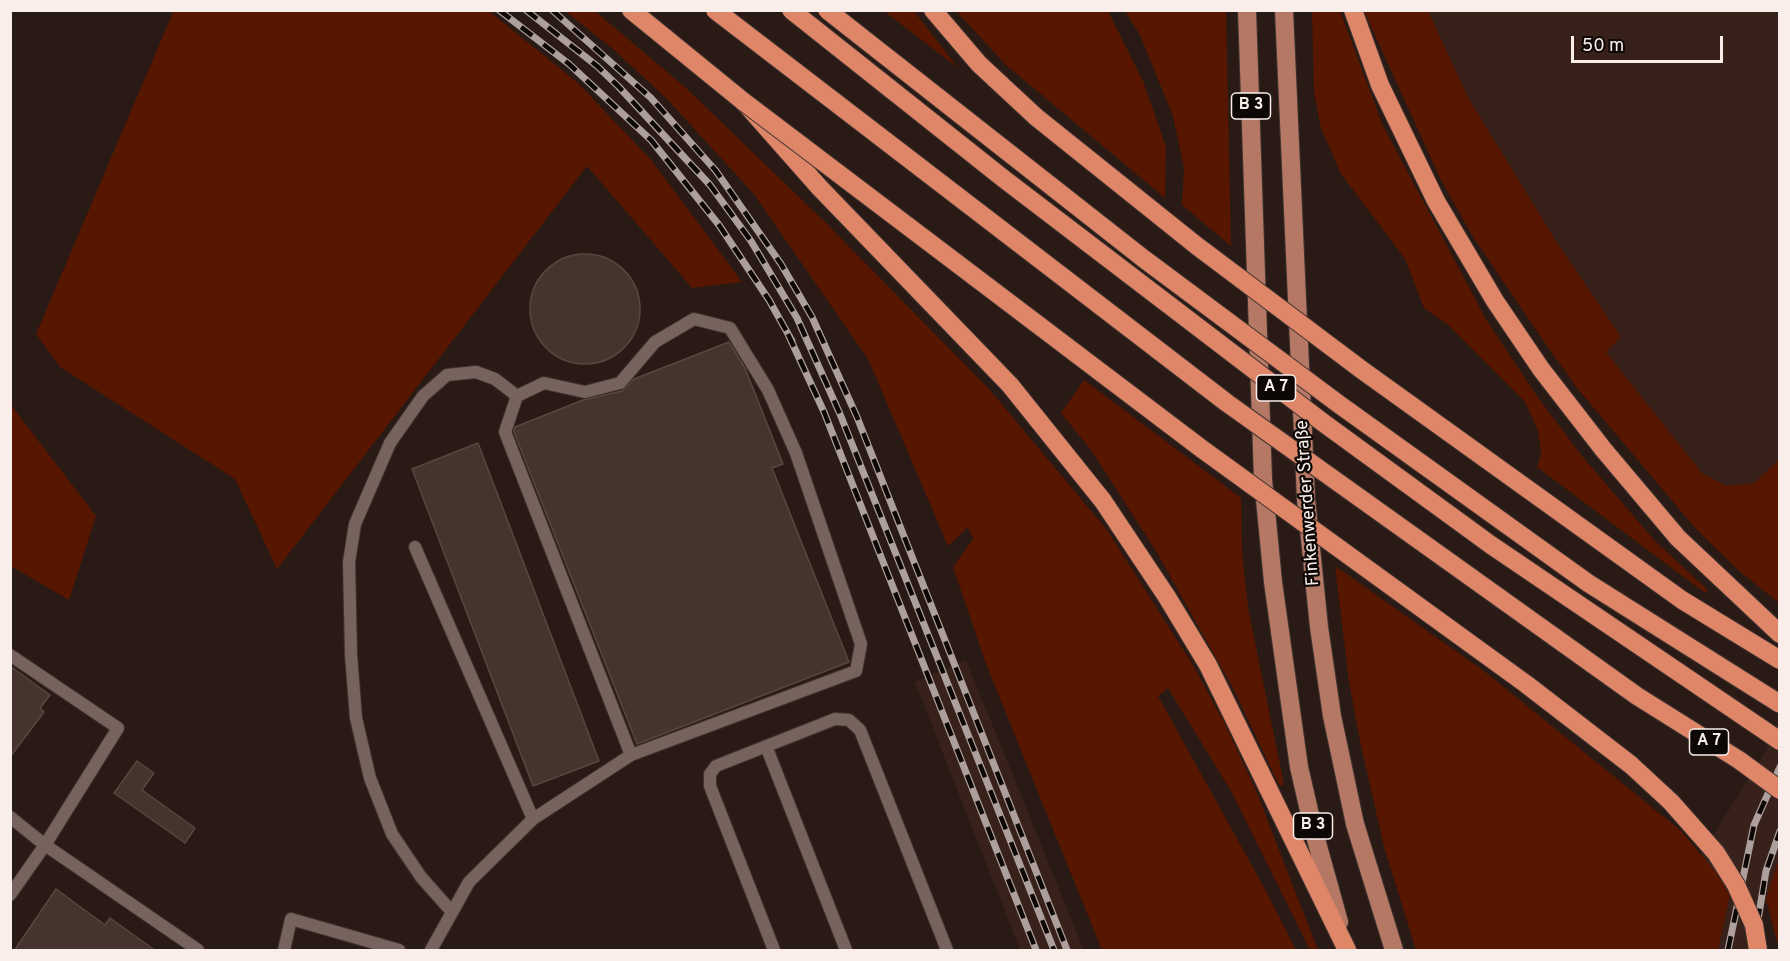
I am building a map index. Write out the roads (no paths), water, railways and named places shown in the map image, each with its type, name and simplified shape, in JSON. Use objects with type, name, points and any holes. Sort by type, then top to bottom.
[{"type":"highway","points":[[631,10],[744,102],[1202,449],[1526,684],[1631,765],[1671,802],[1716,853],[1736,885],[1754,925],[1758,951]]},
{"type":"highway","name":"A 7","points":[[715,10],[1227,403],[1636,696],[1739,760],[1779,790]]},
{"type":"highway","name":"A 7","points":[[791,10],[1004,179],[1325,424],[1491,545],[1779,741]]},
{"type":"highway","name":"A 7","points":[[827,10],[1144,259],[1340,405],[1588,583],[1779,704]]},
{"type":"highway","points":[[933,10],[979,64],[1036,117],[1197,246],[1362,370],[1682,600],[1779,660]]},
{"type":"highway","points":[[1353,10],[1380,85],[1436,201],[1480,277],[1541,369],[1603,449],[1678,538],[1779,634]]},
{"type":"highway","points":[[744,102],[819,187],[1010,385],[1103,501],[1167,597],[1208,665],[1348,951]]},
{"type":"main road","name":"B 3","points":[[1247,10],[1263,479],[1273,582],[1299,767],[1327,883],[1348,951]]},
{"type":"main road","name":"Finkenwerder Straße","points":[[1284,10],[1306,499],[1319,627],[1332,716],[1355,824],[1394,951]]},
{"type":"lane","points":[[431,951],[470,882],[533,819],[631,755],[856,671],[861,644],[796,453],[768,390],[730,328],[694,319],[656,342],[620,384],[585,392],[544,383],[517,396],[505,432],[631,755]]},
{"type":"lane","points":[[452,912],[421,877],[392,834],[370,778],[356,718],[351,655],[350,562],[355,524],[390,443],[423,396],[447,375],[476,372],[495,379],[517,396]]},
{"type":"lane","points":[[415,547],[533,819]]},
{"type":"lane","points":[[10,656],[118,728],[45,845],[10,895]]},
{"type":"lane","points":[[774,951],[710,786],[710,774],[716,766],[835,719],[849,720],[860,730],[947,951]]},
{"type":"lane","points":[[766,746],[846,951]]},
{"type":"lane","points":[[10,817],[45,845],[198,951]]},
{"type":"lane","points":[[284,951],[291,919],[399,951]]},
{"type":"railway","points":[[499,10],[569,64],[651,140],[719,225],[769,300],[792,341]]},
{"type":"railway","points":[[526,10],[597,66],[710,185],[751,241],[797,318],[840,414],[1054,950]]},
{"type":"railway","points":[[552,10],[651,98],[716,171],[781,264],[812,317],[857,417],[1067,950]]},
{"type":"railway","points":[[788,334],[824,412],[1036,950]]},
{"type":"railway","points":[[1728,950],[1754,825],[1780,767]]},
{"type":"railway","points":[[1753,950],[1766,871],[1780,831]]}]
